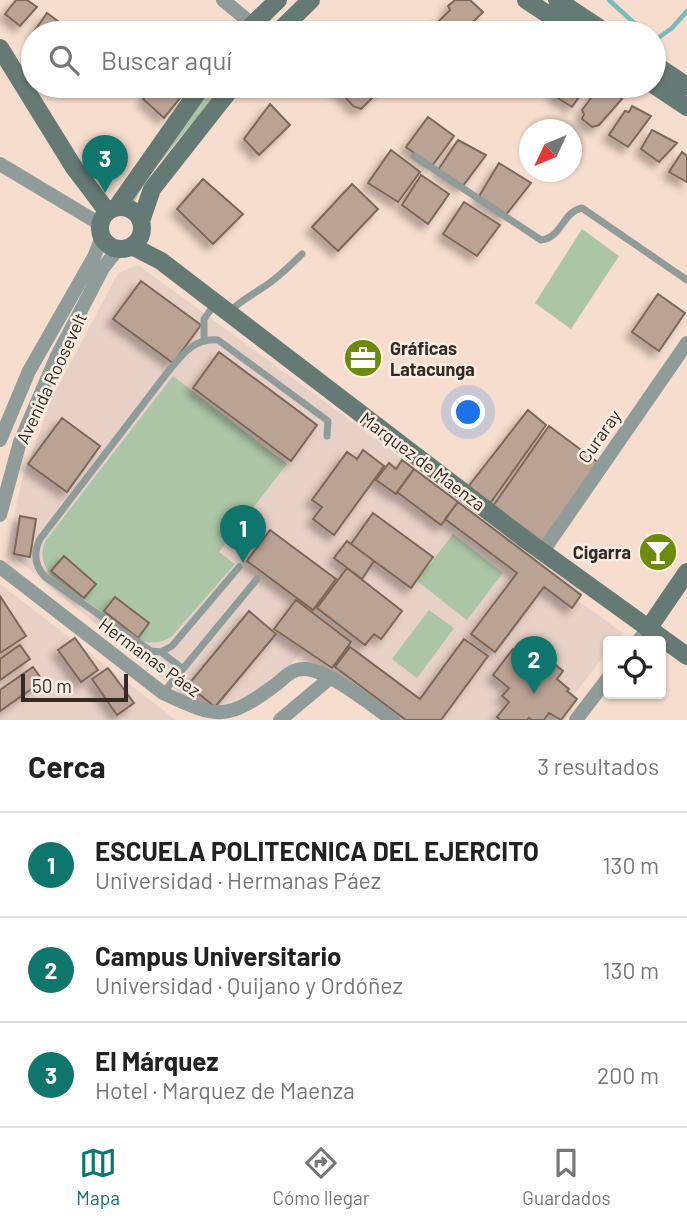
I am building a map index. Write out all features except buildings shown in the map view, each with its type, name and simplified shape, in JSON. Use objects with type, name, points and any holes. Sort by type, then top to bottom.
[{"type":"street","points":[[223,0],[244,21]]},
{"type":"street","points":[[260,21],[278,0]]},
{"type":"street","points":[[289,21],[311,0]]},
{"type":"street","points":[[526,0],[558,21]]},
{"type":"street","points":[[557,0],[589,21]]},
{"type":"street","name":"Marquez de Maenza","points":[[0,48],[21,82]]},
{"type":"street","points":[[666,72],[687,86]]},
{"type":"street","points":[[666,93],[687,107]]},
{"type":"street","name":"Marquez de Maenza","points":[[31,98],[106,220],[106,243],[133,238]]},
{"type":"street","name":"Avenida Roosevelt","points":[[0,440],[29,371],[94,257],[106,220],[193,98]]},
{"type":"street","name":"Avenida Roosevelt","points":[[0,515],[20,442],[57,356],[103,268],[133,238],[152,189],[224,98]]},
{"type":"street","points":[[0,164],[106,220]]},
{"type":"street","name":"Marquez de Maenza","points":[[106,220],[131,209],[133,238],[161,261],[543,551],[643,635],[687,656]]},
{"type":"street","name":"Curaray","points":[[543,551],[687,343]]},
{"type":"street","name":"Hermanas Páez","points":[[0,566],[163,693],[205,718],[226,720],[243,712],[292,671],[304,668],[330,678],[394,720]]},
{"type":"street","points":[[643,635],[687,572]]},
{"type":"street","points":[[280,720],[330,678]]},
{"type":"street","points":[[576,720],[603,685]]},
{"type":"lane","points":[[414,156],[541,240],[554,237],[571,212],[582,208],[687,280]]},
{"type":"lane","points":[[204,340],[204,319],[261,289],[283,273],[302,254]]},
{"type":"lane","points":[[182,668],[161,652],[151,651],[45,577],[38,567],[36,550],[40,539],[167,373],[187,350],[204,340],[218,340],[328,421],[327,436]]},
{"type":"lane","points":[[161,652],[172,646],[239,566]]},
{"type":"lane","points":[[163,693],[257,579]]},
{"type":"shaded area","points":[[138,265],[584,592],[578,601],[623,633],[620,636],[603,636],[603,657],[554,720],[414,720],[309,642],[282,675],[242,706],[199,709],[7,551],[22,479],[53,396],[118,273]]},
{"type":"shaded area","points":[[0,584],[176,720],[0,720]]},
{"type":"green space","points":[[204,98],[214,98],[148,176],[133,205],[125,198]]},
{"type":"green space","points":[[582,229],[619,256],[571,329],[535,303]]},
{"type":"green space","points":[[173,376],[287,464],[219,552],[235,564],[172,636],[150,642],[141,641],[51,575],[44,563],[43,554],[46,540]]},
{"type":"green space","points":[[453,534],[503,573],[467,620],[417,581]]},
{"type":"green space","points":[[429,610],[454,628],[417,678],[392,659]]},
{"type":"waterway","points":[[609,0],[632,21]]},
{"type":"waterway","points":[[666,32],[687,11]]},
{"type":"place","name":"El Márquez","points":[[105,193]]},
{"type":"place","name":"Gráficas Latacunga","points":[[363,358]]},
{"type":"place","name":"Cigarra","points":[[658,552]]},
{"type":"place","name":"ESCUELA POLITECNICA DEL EJERCITO","points":[[243,563]]},
{"type":"place","name":"Campus Universitario","points":[[534,694]]}]
